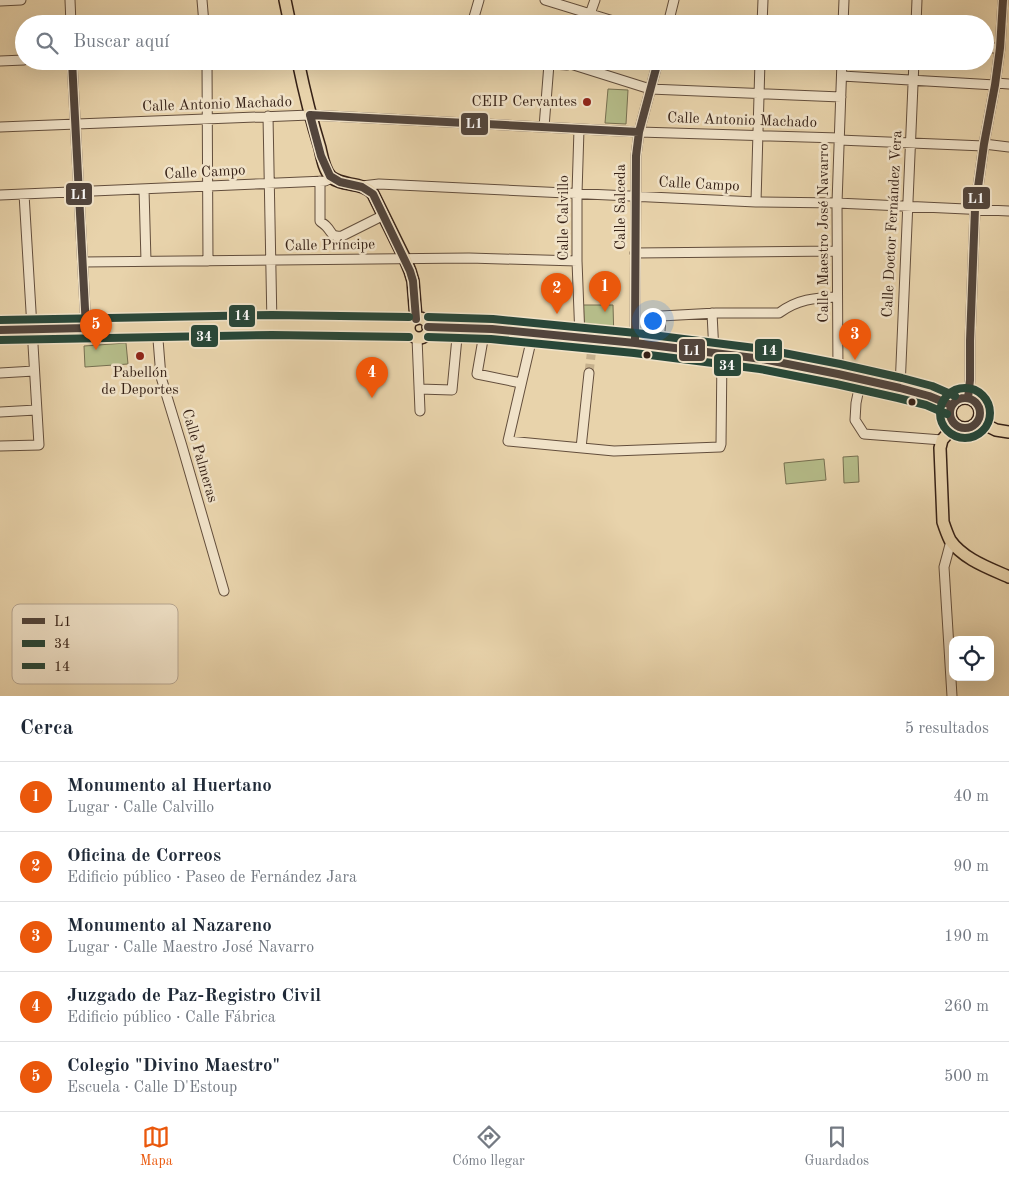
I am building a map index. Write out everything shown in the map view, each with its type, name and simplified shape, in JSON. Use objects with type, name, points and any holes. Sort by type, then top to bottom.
[{"type":"main road","points":[[285,0],[288,15]]},
{"type":"main road","points":[[0,330],[412,323],[423,320],[428,324],[425,336],[418,338],[410,334],[412,323],[413,281],[405,259],[373,194],[369,189],[340,182],[328,174],[310,115],[300,70]]},
{"type":"main road","points":[[428,327],[484,328],[635,343],[762,359],[900,388],[929,396],[951,405]]},
{"type":"main road","points":[[968,398],[977,403],[980,413],[978,421],[972,426],[962,428],[951,420],[951,405],[958,399],[968,398]]},
{"type":"main road","points":[[978,421],[996,430],[1009,432]]},
{"type":"main road","points":[[956,425],[942,440],[940,448],[943,522],[951,541],[961,551],[970,558],[1009,577]]},
{"type":"street","points":[[0,1],[21,0]]},
{"type":"street","points":[[70,0],[71,15]]},
{"type":"street","points":[[202,0],[203,15]]},
{"type":"street","points":[[474,15],[478,0]]},
{"type":"street","points":[[545,0],[592,15]]},
{"type":"street","points":[[587,13],[595,0]]},
{"type":"street","points":[[670,15],[674,0]]},
{"type":"street","points":[[762,15],[763,0]]},
{"type":"street","points":[[843,15],[844,0]]},
{"type":"street","points":[[916,15],[917,0]]},
{"type":"street","points":[[968,398],[975,209],[1005,19],[1003,0]]},
{"type":"street","points":[[994,48],[1000,48]]},
{"type":"street","points":[[0,61],[15,60]]},
{"type":"street","points":[[73,70],[86,328]]},
{"type":"street","points":[[207,70],[208,261]]},
{"type":"street","points":[[544,127],[549,70]]},
{"type":"street","points":[[589,70],[650,89],[841,97]]},
{"type":"street","name":"Calle Salceda","points":[[635,343],[636,156],[639,132],[655,70]]},
{"type":"street","points":[[756,202],[760,70]]},
{"type":"street","name":"Calle Maestro José Navarro","points":[[838,374],[837,203],[842,70]]},
{"type":"street","name":"Calle Doctor Fernández Vera","points":[[900,388],[914,70]]},
{"type":"street","points":[[842,76],[1009,84]]},
{"type":"street","name":"Calle Antonio Machado","points":[[0,127],[310,115],[639,132],[758,135],[1009,147]]},
{"type":"street","points":[[268,116],[272,325]]},
{"type":"street","name":"Calle Calvillo","points":[[579,129],[577,261],[580,338]]},
{"type":"street","name":"Calle Campo","points":[[0,195],[270,184],[325,181],[332,178]]},
{"type":"street","points":[[320,181],[320,221],[327,226],[331,235],[342,236],[384,215]]},
{"type":"street","name":"Calle Campo","points":[[362,186],[379,184],[756,202],[837,203],[1009,211]]},
{"type":"street","points":[[144,190],[146,261]]},
{"type":"street","points":[[0,446],[39,446],[24,194]]},
{"type":"street","points":[[635,253],[837,251]]},
{"type":"street","name":"Calle Príncipe","points":[[83,262],[469,258],[577,261]]},
{"type":"street","points":[[659,346],[660,316],[712,313],[779,314],[800,301],[837,297]]},
{"type":"street","points":[[533,333],[508,441],[614,451],[721,446],[718,353],[712,313]]},
{"type":"street","name":"Calle Palmeras","points":[[157,327],[161,377],[224,592]]},
{"type":"street","points":[[419,389],[452,390],[458,327]]},
{"type":"street","points":[[484,328],[477,374],[521,383]]},
{"type":"street","points":[[418,338],[420,412]]},
{"type":"street","points":[[0,373],[34,371]]},
{"type":"street","points":[[581,448],[589,373]]},
{"type":"street","points":[[861,379],[855,420],[864,434],[942,440]]},
{"type":"street","points":[[0,412],[36,410]]},
{"type":"street","points":[[951,541],[944,567],[952,696]]},
{"type":"green space","points":[[608,89],[628,90],[626,124],[605,123]]},
{"type":"green space","points":[[579,305],[613,305],[614,341],[580,338]]},
{"type":"green space","points":[[126,343],[128,364],[85,367],[84,346]]},
{"type":"green space","points":[[858,456],[859,482],[844,483],[843,457]]},
{"type":"green space","points":[[824,459],[826,480],[786,484],[784,463]]},
{"type":"tunnel","points":[[589,373],[593,339]]},
{"type":"transit line","name":"L1","points":[[968,398],[975,209],[1000,48],[1003,0]]},
{"type":"transit line","name":"L1","points":[[72,70],[86,328]]},
{"type":"transit line","name":"L1","points":[[635,343],[636,156],[639,132],[656,70]]},
{"type":"transit line","name":"L1","points":[[310,115],[639,132]]},
{"type":"transit line","name":"L1","points":[[310,115],[321,156],[330,176],[340,182],[362,187],[373,194],[410,271],[413,281],[416,319]]},
{"type":"transit line","name":"14","points":[[0,320],[272,315],[409,317]]},
{"type":"transit line","name":"14","points":[[428,317],[493,319],[636,333],[763,349],[902,378],[932,386],[955,396]]},
{"type":"transit line","name":"L1","points":[[428,327],[492,329],[635,343],[762,359],[900,388],[929,396],[951,405]]},
{"type":"transit line","name":"L1","points":[[0,330],[86,328]]},
{"type":"transit line","name":"34","points":[[0,340],[272,335],[409,337]]},
{"type":"transit line","name":"34","points":[[428,337],[491,339],[634,353],[760,369],[898,398],[926,405],[947,414]]},
{"type":"transit line","name":"34","points":[[960,388],[970,388],[983,395],[990,408],[990,413],[990,418],[983,431],[970,438],[960,438],[951,434],[944,427],[940,418],[940,408],[944,399],[951,392],[960,388]]},
{"type":"transit line","name":"L1","points":[[965,398],[976,402],[980,413],[976,424],[965,428],[954,424],[950,413],[954,402],[965,398]]},
{"type":"place","name":"CEIP Cervantes","points":[[587,102]]},
{"type":"place","name":"Monumento al Huertano","points":[[605,312]]},
{"type":"place","name":"Oficina de Correos","points":[[557,314]]},
{"type":"place","name":"Colegio \"Divino Maestro\"","points":[[96,350]]},
{"type":"place","name":"Pabellón de Deportes","points":[[140,356]]},
{"type":"place","name":"Monumento al Nazareno","points":[[855,360]]},
{"type":"place","name":"Juzgado de Paz-Registro Civil","points":[[372,398]]}]
